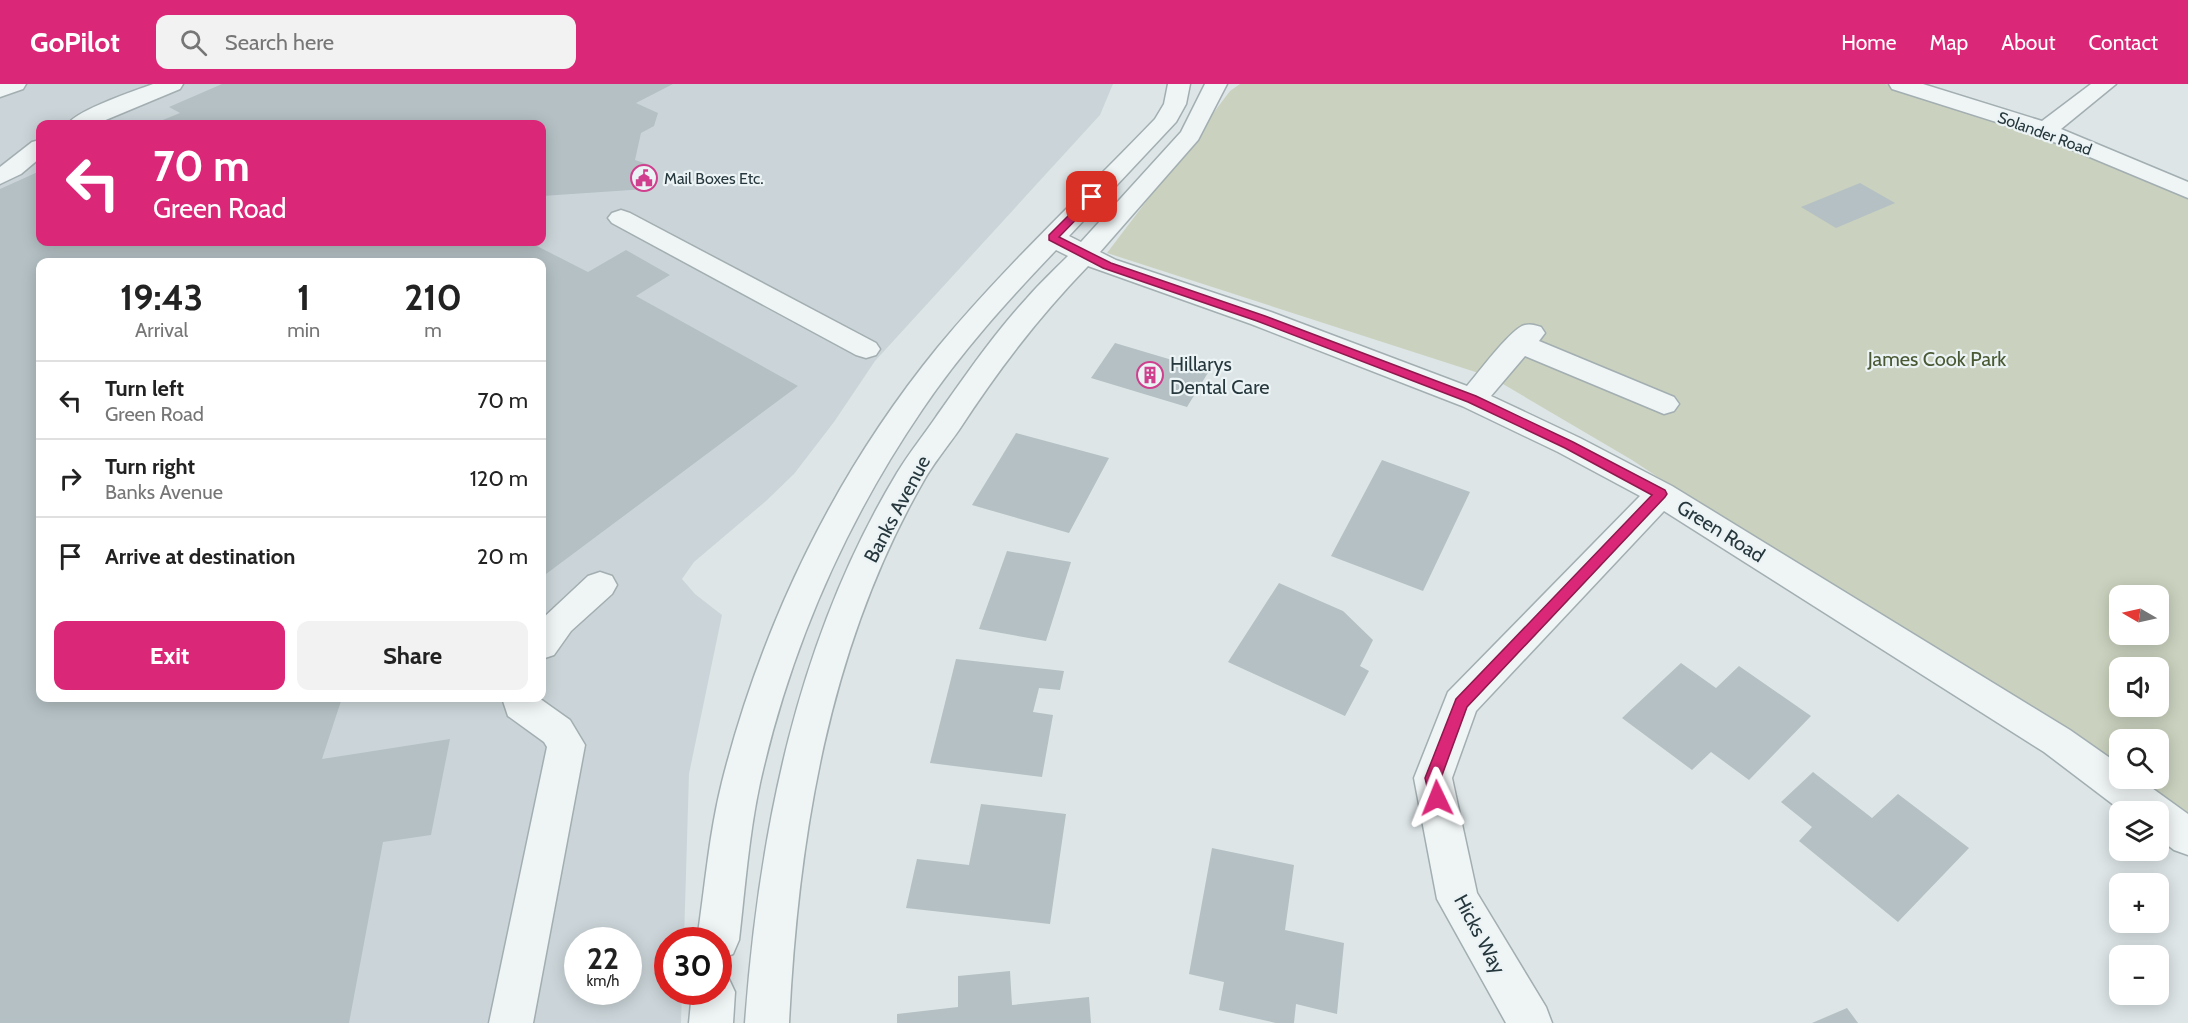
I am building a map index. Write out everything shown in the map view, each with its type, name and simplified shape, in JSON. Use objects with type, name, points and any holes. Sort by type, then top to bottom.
[{"type":"street","points":[[0,90],[15,84]]},
{"type":"street","points":[[88,120],[172,84]]},
{"type":"street","name":"Banks Avenue","points":[[720,927],[741,784],[773,669],[799,603],[866,471],[949,353],[1053,238],[1165,122],[1175,104],[1179,84]]},
{"type":"street","name":"Banks Avenue","points":[[767,1023],[769,964],[782,863],[800,765],[825,676],[849,605],[908,481],[979,376],[1025,317],[1190,135],[1216,84]]},
{"type":"street","name":"Solander Road","points":[[1900,84],[2045,130],[2188,191]]},
{"type":"street","points":[[2045,130],[2105,84]]},
{"type":"street","points":[[0,177],[36,150]]},
{"type":"street","points":[[621,218],[866,349]]},
{"type":"street","name":"Green Road","points":[[1053,238],[1107,266],[1261,318],[1472,399],[1569,445],[1661,494],[2057,741],[2139,801]]},
{"type":"street","points":[[1472,399],[1525,338],[1664,404]]},
{"type":"street","name":"Hicks Way","points":[[1530,1023],[1458,899],[1433,778],[1461,703],[1661,494]]},
{"type":"street","points":[[546,639],[559,621],[600,585]]},
{"type":"street","points":[[511,1023],[566,745],[557,731],[521,705],[521,702]]},
{"type":"street","points":[[2169,823],[2188,837]]},
{"type":"street","points":[[711,1023],[712,1005]]},
{"type":"shaded area","points":[[0,84],[1113,84],[1100,115],[875,361],[834,422],[794,474],[694,562],[682,579],[695,594],[722,615],[689,774],[684,927],[654,927],[654,1005],[682,1005],[681,1023],[0,1023]]},
{"type":"green space","name":"James Cook Park","points":[[1240,84],[1885,84],[2020,122],[2188,191],[2188,834],[2169,821],[2169,801],[2142,801],[2125,789],[2169,789],[2169,729],[2109,729],[2109,778],[2057,741],[1632,460],[1491,377],[1107,253],[1230,91]]},
{"type":"building","points":[[222,84],[673,84],[636,103],[658,113],[654,126],[641,133],[635,160],[650,165],[646,189],[546,196],[546,120],[163,120],[180,113],[169,107]]},
{"type":"building","points":[[36,173],[36,246],[537,246],[588,272],[626,250],[670,275],[636,296],[798,386],[546,574],[546,258],[36,258],[36,702],[341,702],[322,759],[450,739],[431,835],[383,842],[349,1023],[0,1023],[0,189]]},
{"type":"building","points":[[1860,183],[1895,203],[1836,228],[1801,207]]},
{"type":"building","name":"Hillarys Dental Care","points":[[1115,343],[1209,371],[1187,407],[1091,378]]},
{"type":"building","points":[[1016,433],[1109,458],[1069,533],[972,505]]},
{"type":"building","points":[[1382,460],[1470,492],[1423,591],[1331,556]]},
{"type":"building","points":[[1007,551],[1071,562],[1046,641],[979,629]]},
{"type":"building","points":[[1279,583],[1343,611],[1373,640],[1360,666],[1369,671],[1345,716],[1228,662]]},
{"type":"building","points":[[956,659],[1064,671],[1060,690],[1039,688],[1033,712],[1053,715],[1042,777],[930,763]]},
{"type":"building","points":[[1681,663],[1716,688],[1739,666],[1811,716],[1749,780],[1711,752],[1692,770],[1622,718]]},
{"type":"building","points":[[1813,772],[1872,818],[1898,794],[1969,848],[1898,922],[1799,841],[1812,827],[1781,802]]},
{"type":"building","points":[[981,804],[1066,814],[1050,924],[906,908],[917,859],[969,865]]},
{"type":"building","points":[[1212,848],[1294,865],[1285,930],[1344,943],[1337,1014],[1296,1004],[1294,1023],[1276,1023],[1219,1010],[1224,982],[1189,974]]},
{"type":"building","points":[[1010,971],[1012,1005],[1089,997],[1091,1023],[897,1023],[897,1014],[958,1007],[958,976]]},
{"type":"building","points":[[1847,1008],[1858,1023],[1812,1023]]},
{"type":"place","name":"Mail Boxes Etc.","points":[[644,178]]},
{"type":"place","name":"Hillarys Dental Care","points":[[1150,375]]},
{"type":"route","points":[[1092,197],[1053,238],[1107,266],[1261,318],[1472,399],[1569,445],[1661,494],[1461,703],[1433,778],[1437,798]]}]
